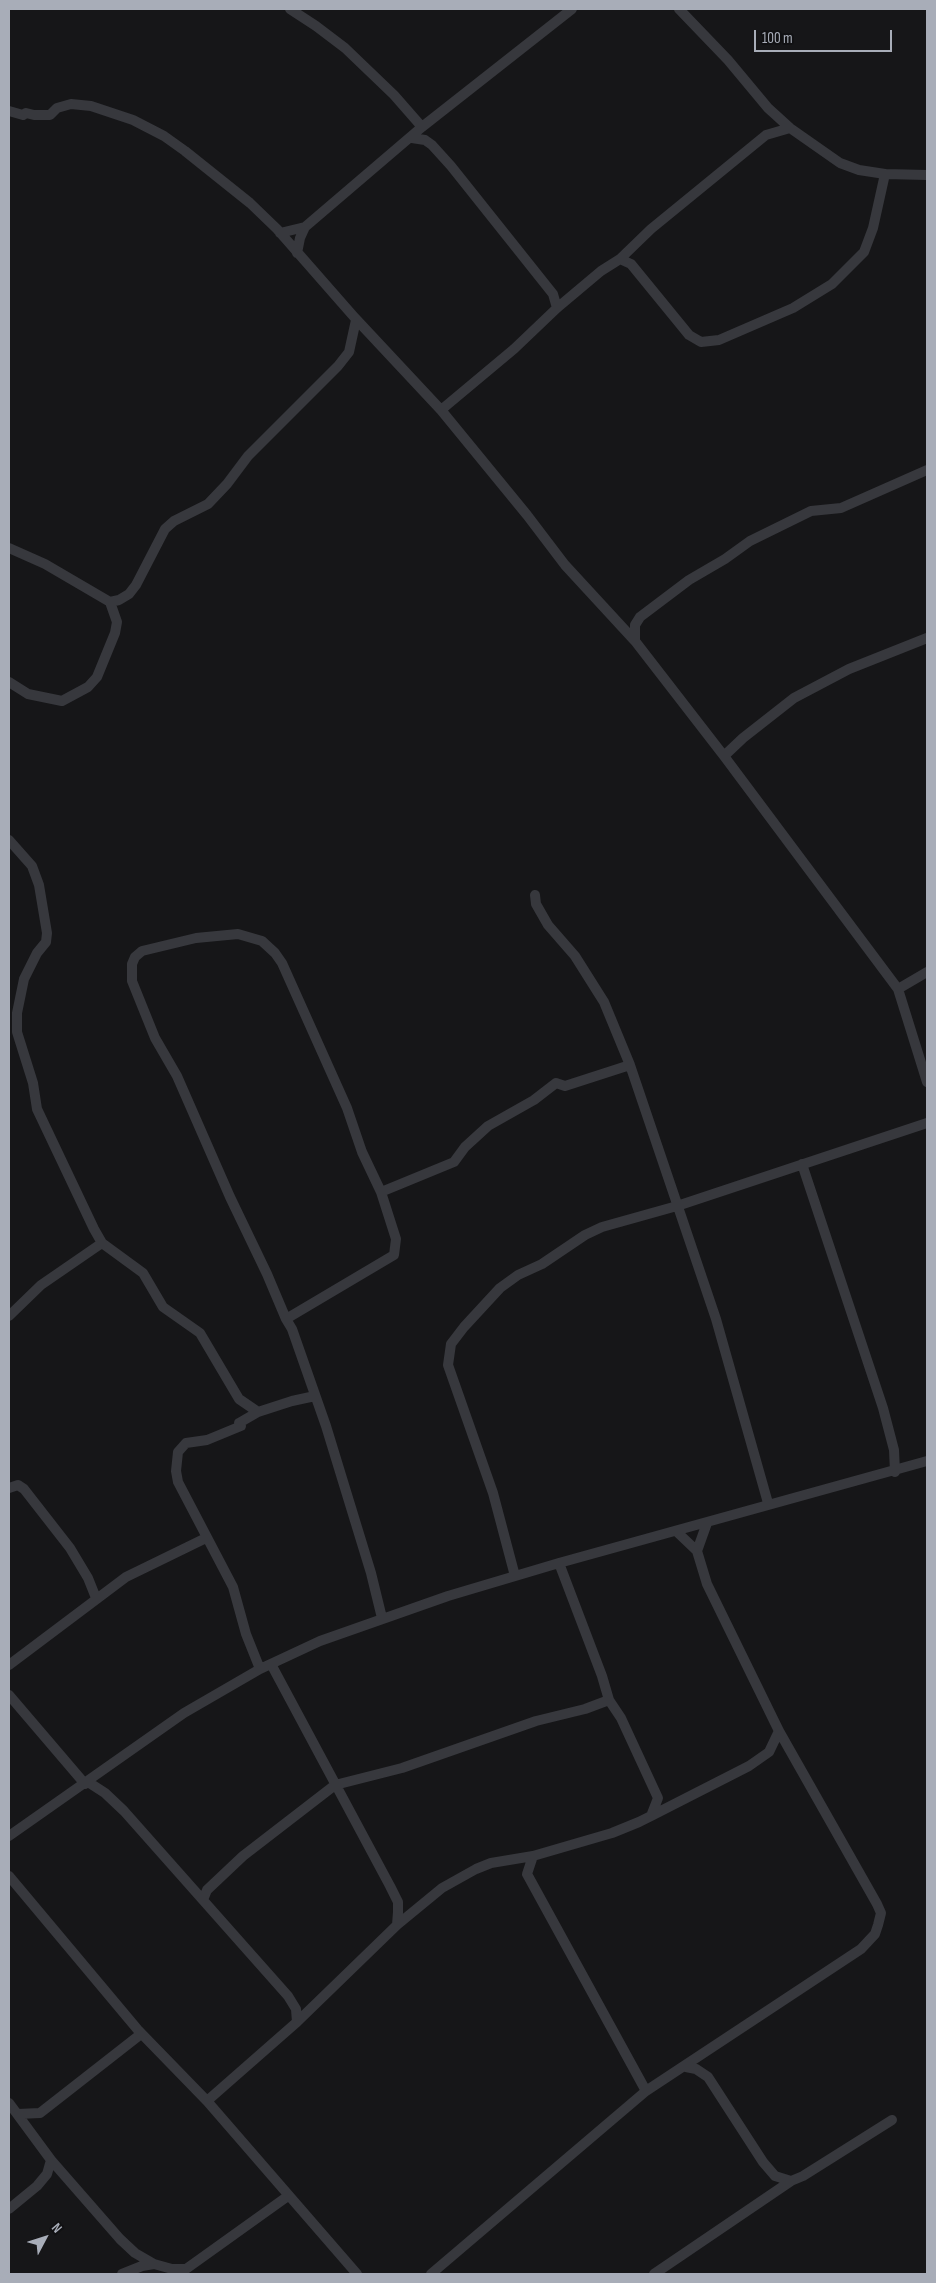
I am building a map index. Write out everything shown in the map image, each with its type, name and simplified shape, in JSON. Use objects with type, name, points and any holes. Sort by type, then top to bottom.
[{"type":"street","points":[[290,9],[310,21],[345,48],[394,95],[425,125],[429,143]]},
{"type":"street","points":[[297,253],[300,238],[305,228],[425,125],[572,9]]},
{"type":"street","points":[[679,9],[728,60],[768,108],[790,128],[840,163],[859,170],[885,174],[927,175]]},
{"type":"street","points":[[9,111],[23,116],[26,113],[50,115],[58,108],[81,105],[91,106],[133,120],[164,136],[185,152],[250,203],[280,233],[356,320],[441,410],[527,515],[565,566],[635,641],[724,756],[898,989],[927,1082]]},
{"type":"street","points":[[441,410],[514,349],[557,308],[601,271],[620,259],[650,229],[766,135],[790,128]]},
{"type":"street","points":[[412,138],[429,143],[452,166],[553,294],[557,308]]},
{"type":"street","points":[[620,259],[631,264],[689,335],[701,342],[719,340],[812,297],[832,284],[864,252],[868,247],[885,174]]},
{"type":"street","points":[[280,233],[305,228]]},
{"type":"street","points":[[110,602],[119,600],[136,585],[157,541],[165,529],[174,521],[208,504],[227,484],[248,456],[338,366],[349,352],[356,320]]},
{"type":"street","points":[[635,641],[636,624],[640,617],[690,580],[750,541],[811,511],[841,508],[927,470]]},
{"type":"street","points":[[9,548],[45,564],[110,602],[117,622],[115,634],[97,677],[88,687],[62,701],[28,694],[9,682]]},
{"type":"street","points":[[724,756],[743,738],[794,698],[849,669],[927,638]]},
{"type":"street","points":[[9,840],[17,851],[28,859],[32,866],[39,885],[48,934],[46,942],[37,953],[24,979],[17,1013],[17,1032],[33,1083],[37,1109],[102,1243],[143,1274],[163,1307],[200,1333],[239,1399],[258,1412]]},
{"type":"street","points":[[535,895],[536,904],[548,925],[575,956],[604,1002],[630,1065],[676,1206],[716,1319],[768,1504]]},
{"type":"street","points":[[286,1319],[394,1255],[396,1239],[381,1192],[362,1152],[347,1108],[282,963],[262,941],[238,934],[196,938],[142,951],[135,957],[132,981],[156,1038],[177,1076],[286,1319],[292,1329],[371,1573],[382,1618]]},
{"type":"street","points":[[898,989],[927,972]]},
{"type":"street","points":[[381,1192],[454,1162],[465,1147],[488,1126],[534,1100],[556,1083],[565,1086],[630,1065]]},
{"type":"street","points":[[515,1576],[493,1493],[448,1365],[451,1344],[500,1288],[525,1270],[542,1264],[585,1235],[602,1227],[676,1206],[927,1123]]},
{"type":"street","points":[[802,1164],[883,1408],[894,1450],[895,1472]]},
{"type":"street","points":[[9,1316],[41,1284],[102,1243]]},
{"type":"street","points":[[260,1669],[246,1634],[233,1587],[178,1482],[176,1471],[178,1452],[186,1443],[207,1440],[241,1426],[240,1423],[258,1412],[292,1400],[315,1396]]},
{"type":"street","points":[[9,1836],[184,1713],[260,1669],[320,1641],[382,1618],[559,1563],[707,1523],[768,1504],[927,1462]]},
{"type":"street","points":[[9,1488],[18,1485],[24,1489],[70,1548],[88,1578],[96,1598]]},
{"type":"street","points":[[697,1551],[707,1523]]},
{"type":"street","points":[[431,2274],[646,2091],[686,2067],[861,1949],[875,1934],[878,1925],[881,1913],[877,1904],[779,1731],[707,1584],[697,1551],[676,1531]]},
{"type":"street","points":[[9,1665],[96,1598],[151,1563],[206,1538]]},
{"type":"street","points":[[559,1563],[602,1676],[609,1700],[621,1718],[658,1798],[671,1806]]},
{"type":"street","points":[[271,1664],[398,1902],[397,1925]]},
{"type":"street","points":[[9,1695],[86,1783],[105,1793],[121,1807],[195,1890],[205,1895],[288,1996],[296,2010],[297,2022]]},
{"type":"street","points":[[205,1895],[243,1856],[335,1785],[402,1768],[536,1721],[585,1709],[609,1700]]},
{"type":"street","points":[[208,2102],[297,2022],[397,1925],[442,1888],[476,1869],[509,1859],[532,1856],[612,1833],[651,1816],[749,1766],[769,1752],[779,1731]]},
{"type":"street","points":[[769,1752],[791,1752]]},
{"type":"street","points":[[651,1816],[658,1798]]},
{"type":"street","points":[[526,1874],[532,1856]]},
{"type":"street","points":[[509,1859],[526,1874],[646,2091]]},
{"type":"street","points":[[9,1876],[141,2034],[208,2102],[357,2274]]},
{"type":"street","points":[[18,2114],[40,2113],[141,2034]]},
{"type":"street","points":[[686,2067],[696,2069],[708,2077],[763,2162],[775,2176],[791,2181]]},
{"type":"street","points":[[9,2104],[51,2160],[120,2239],[135,2253],[154,2264],[172,2269],[186,2269],[288,2196]]},
{"type":"street","points":[[654,2274],[791,2181],[803,2176],[892,2120]]},
{"type":"street","points":[[9,2209],[37,2186],[47,2174],[51,2160]]},
{"type":"street","points":[[122,2274],[142,2266],[154,2264]]}]
